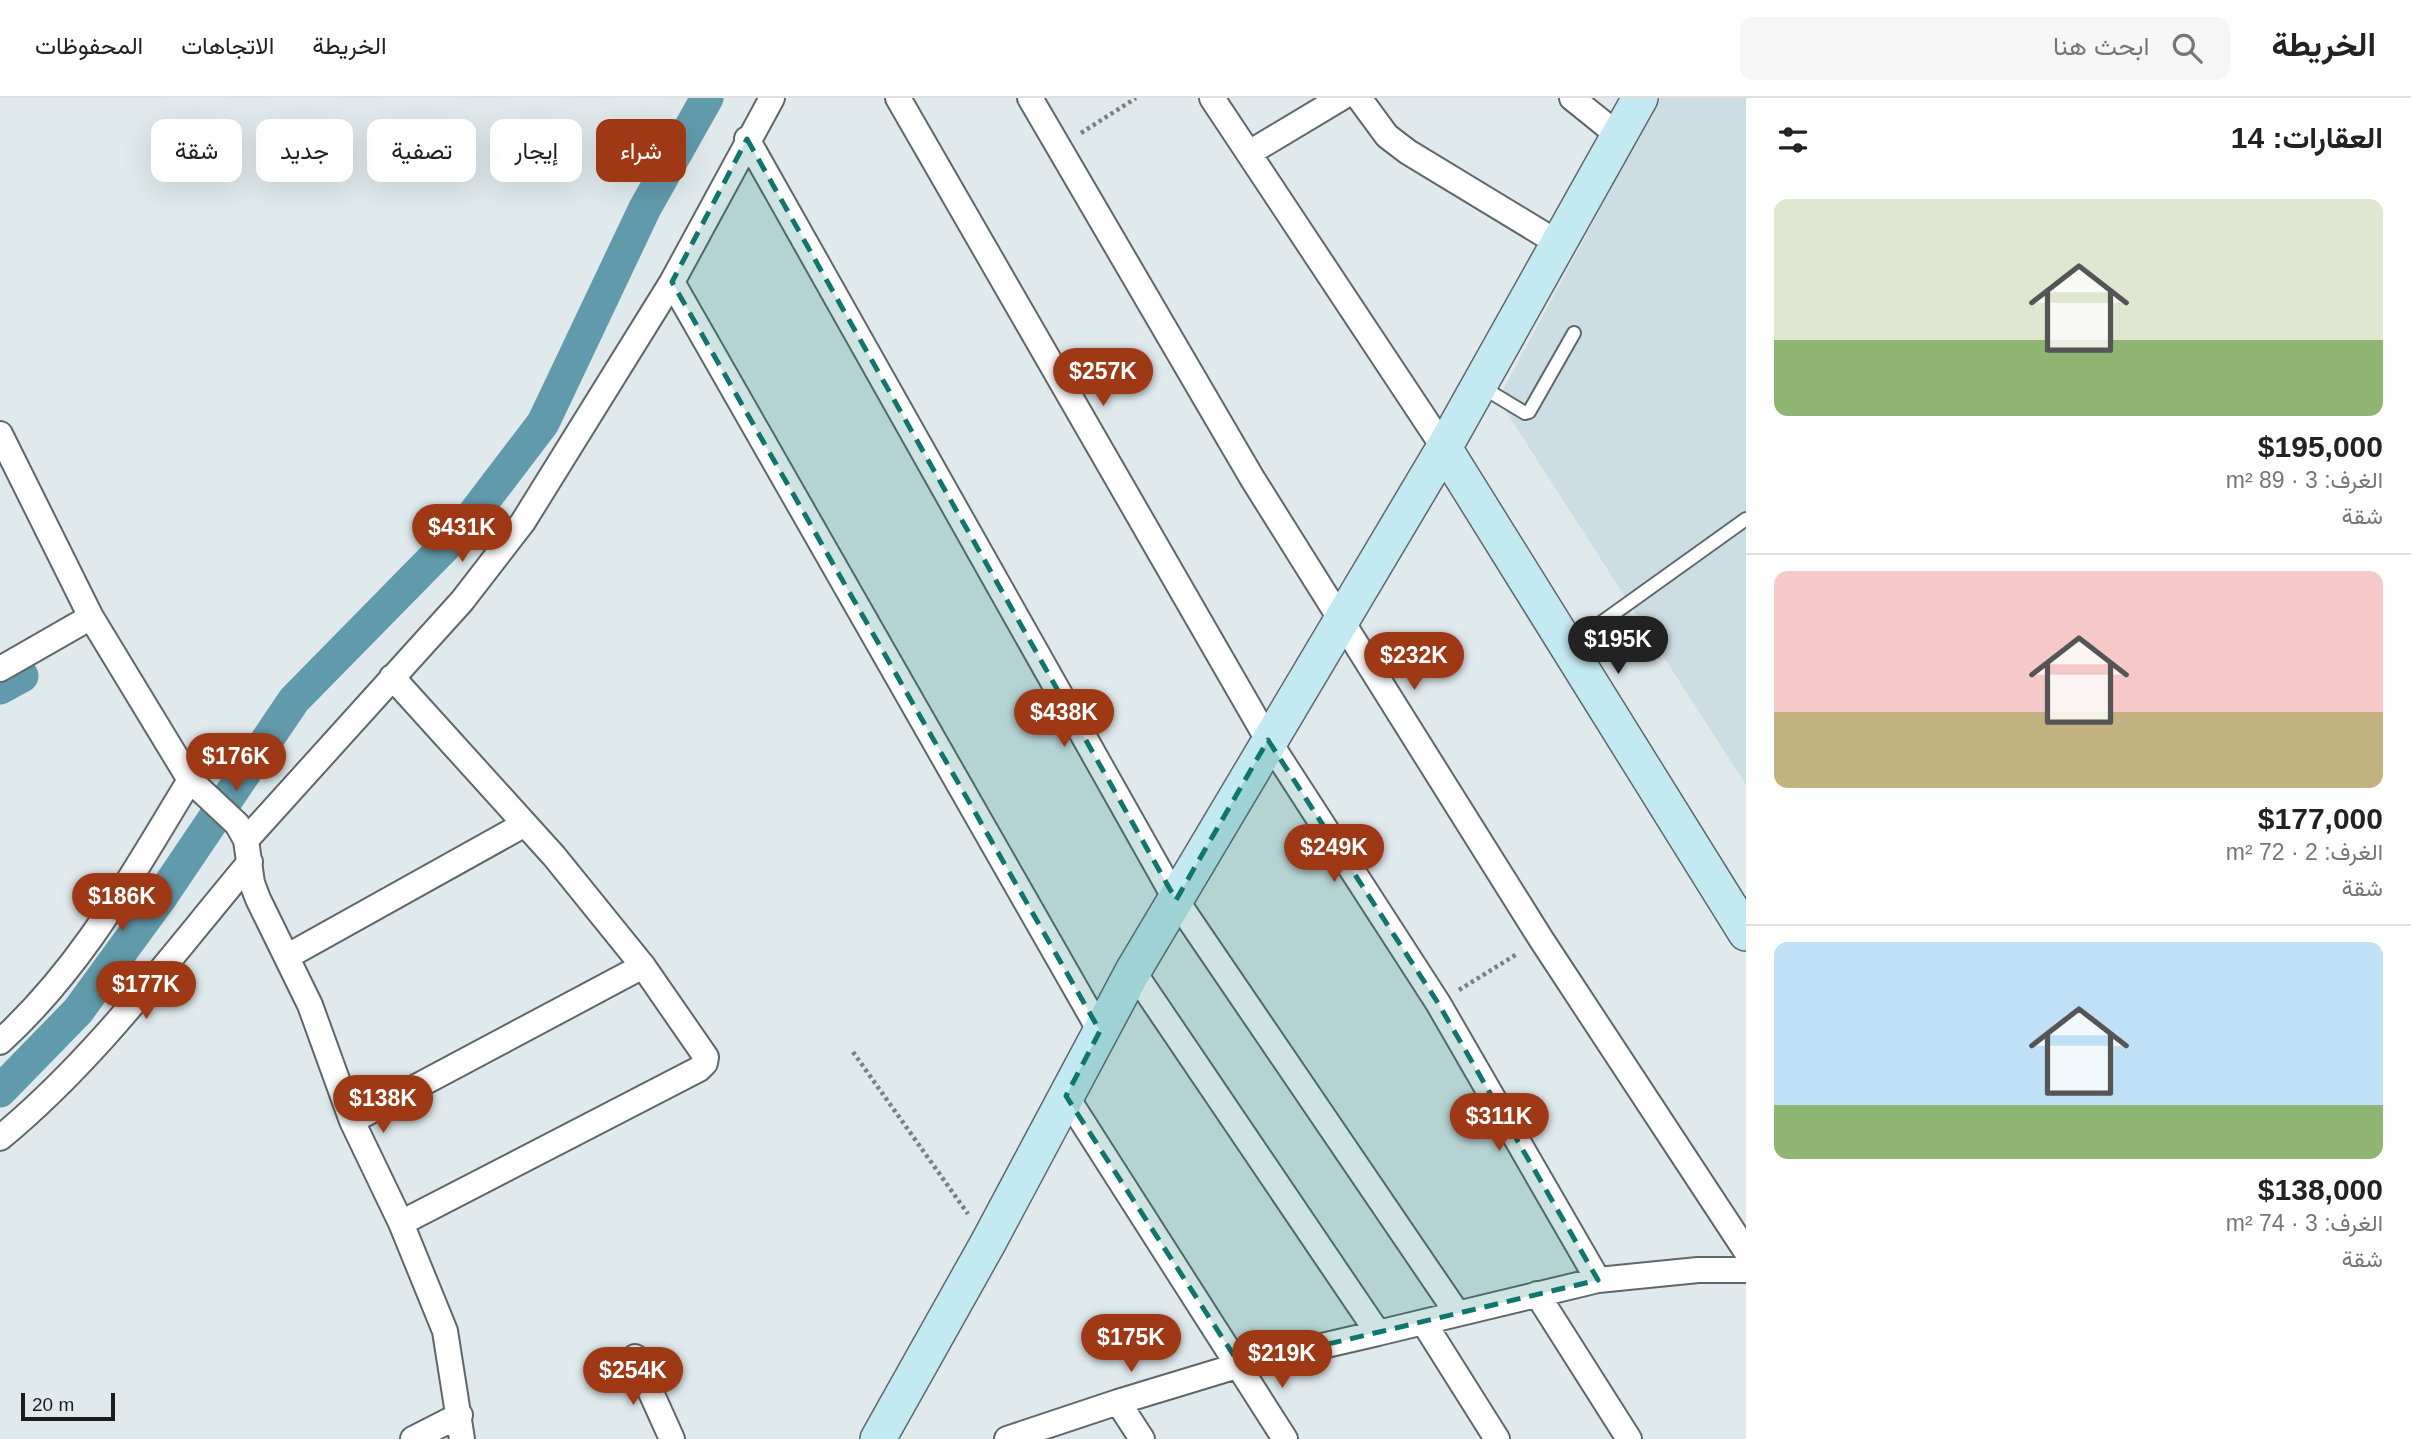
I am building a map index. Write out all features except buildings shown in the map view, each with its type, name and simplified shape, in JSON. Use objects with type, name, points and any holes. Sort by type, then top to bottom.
[{"type":"main road","points":[[878,1439],[988,1243],[1133,971],[1444,448],[1640,98]]},
{"type":"main road","points":[[1444,448],[1746,933]]},
{"type":"street","points":[[0,1138],[39,1106],[98,1044],[244,842],[462,601],[523,522],[672,282],[747,139],[772,98]]},
{"type":"street","points":[[898,98],[1268,740],[1438,1003],[1598,1280]]},
{"type":"street","points":[[1030,98],[1252,478],[1541,939],[1746,1251]]},
{"type":"street","points":[[1212,98],[1444,448]]},
{"type":"street","points":[[1249,153],[1342,98]]},
{"type":"street","points":[[1359,98],[1387,136],[1408,152],[1558,243]]},
{"type":"street","points":[[1572,98],[1618,135]]},
{"type":"street","points":[[747,139],[1176,900],[1457,1313]]},
{"type":"street","points":[[672,282],[1100,1031]]},
{"type":"street","points":[[0,434],[90,617],[198,788],[244,842],[258,899],[288,956],[326,1043],[352,1121],[401,1223],[445,1331],[461,1427],[413,1439]]},
{"type":"street","points":[[0,668],[90,617]]},
{"type":"street","points":[[391,677],[525,824],[643,965],[703,1049],[705,1063],[401,1223]]},
{"type":"street","points":[[0,1042],[37,1008],[83,952],[198,788]]},
{"type":"street","points":[[288,956],[525,824]]},
{"type":"street","points":[[352,1121],[643,965]]},
{"type":"street","points":[[1133,971],[1378,1333]]},
{"type":"street","points":[[1066,1096],[1285,1439]]},
{"type":"street","points":[[1007,1439],[1240,1365],[1598,1280],[1698,1270],[1746,1270]]},
{"type":"street","points":[[1537,1294],[1629,1439]]},
{"type":"street","points":[[1424,1323],[1497,1439]]},
{"type":"street","points":[[635,1357],[672,1439]]},
{"type":"street","points":[[1118,1402],[1142,1439]]},
{"type":"lane","points":[[1479,385],[1525,413],[1529,412],[1574,333]]},
{"type":"lane","points":[[1567,647],[1746,519]]},
{"type":"path","points":[[1059,147],[1136,98]]},
{"type":"path","points":[[1438,1003],[1541,939]]},
{"type":"path","points":[[853,1052],[988,1243]]},
{"type":"highlighted area","points":[[747,139],[1176,900],[1268,740],[1438,1003],[1598,1280],[1240,1365],[1066,1096],[1100,1031],[672,282]]},
{"type":"shaded area","points":[[1660,98],[1746,98],[1746,785],[1498,399]]},
{"type":"waterway","points":[[0,1091],[78,1011],[161,897],[294,700],[463,528],[543,423],[645,208],[707,98]]},
{"type":"waterway","points":[[0,688],[22,676]]}]
